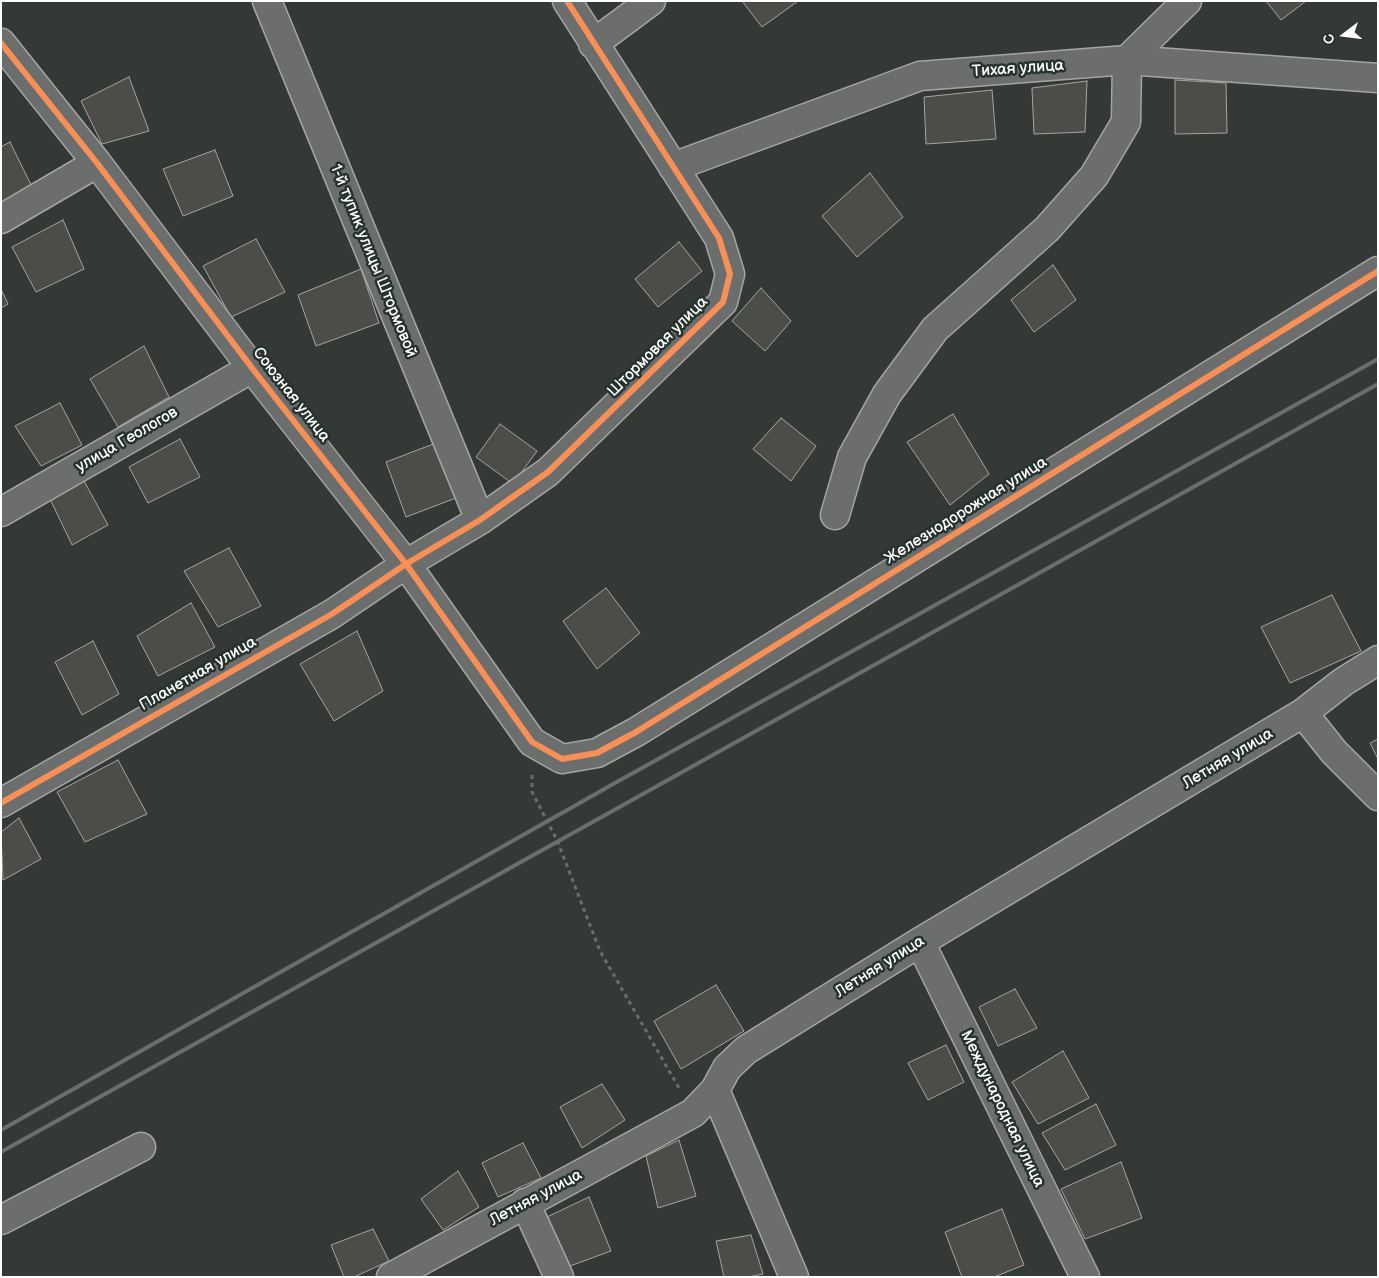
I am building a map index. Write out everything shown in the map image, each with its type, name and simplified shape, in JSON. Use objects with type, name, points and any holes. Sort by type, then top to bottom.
[{"type":"street","name":"1-й тупик улицы Штормовой","points":[[267,1],[480,520]]},
{"type":"street","name":"Штормовая улица","points":[[406,564],[480,520],[548,472],[723,302],[730,274],[719,238],[567,1]]},
{"type":"street","points":[[593,44],[651,1]]},
{"type":"street","points":[[835,515],[852,457],[887,394],[935,329],[1047,229],[1094,176],[1126,122],[1128,60],[1187,1]]},
{"type":"street","name":"Союзная улица","points":[[1,43],[97,162],[252,368],[406,564],[532,742],[562,759]]},
{"type":"street","name":"Тихая улица","points":[[673,167],[920,76],[1128,60],[1378,78]]},
{"type":"street","points":[[1,219],[97,162]]},
{"type":"street","name":"Железнодорожная улица","points":[[562,759],[597,753],[636,732],[1378,271]]},
{"type":"street","name":"улица Геологов","points":[[1,512],[252,368]]},
{"type":"street","name":"Планетная улица","points":[[1,803],[332,614],[406,564]]},
{"type":"street","name":"Летняя улица","points":[[391,1277],[693,1113],[715,1090],[727,1068],[746,1050],[920,942],[1304,713],[1343,682],[1378,660]]},
{"type":"street","points":[[1304,713],[1334,752],[1378,796]]},
{"type":"street","name":"Международная улица","points":[[920,942],[1084,1277]]},
{"type":"street","points":[[715,1090],[794,1277]]},
{"type":"street","points":[[1,1220],[141,1147]]},
{"type":"street","points":[[525,1204],[558,1277]]},
{"type":"path","points":[[532,742],[532,792],[557,840],[579,893],[592,934],[693,1113]]},
{"type":"building","points":[[742,1],[798,1],[762,27]]},
{"type":"building","points":[[1266,1],[1306,1],[1281,20]]},
{"type":"building","points":[[129,77],[149,131],[102,144],[81,101]]},
{"type":"building","points":[[1175,80],[1226,83],[1227,133],[1175,134]]},
{"type":"building","points":[[1087,81],[1085,132],[1034,134],[1032,88]]},
{"type":"building","points":[[992,90],[996,139],[926,144],[924,97]]},
{"type":"building","points":[[10,142],[34,191],[1,205],[1,147]]},
{"type":"building","points":[[215,150],[233,196],[183,216],[163,169]]},
{"type":"building","points":[[870,173],[903,217],[857,257],[822,216]]},
{"type":"building","points":[[63,220],[84,269],[36,292],[12,247]]},
{"type":"building","points":[[256,239],[285,292],[231,317],[203,266]]},
{"type":"building","points":[[679,242],[702,271],[658,307],[635,279]]},
{"type":"building","points":[[1053,265],[1076,300],[1034,332],[1011,300]]},
{"type":"building","points":[[361,269],[379,323],[316,346],[298,295]]},
{"type":"building","points":[[761,288],[791,321],[765,351],[732,321]]},
{"type":"building","points":[[1,289],[8,304],[1,308]]},
{"type":"building","points":[[144,346],[169,397],[118,427],[90,379]]},
{"type":"building","points":[[60,403],[82,445],[41,466],[15,426]]},
{"type":"building","points":[[953,414],[989,474],[950,505],[907,442]]},
{"type":"building","points":[[781,418],[816,446],[791,481],[753,449]]},
{"type":"building","points":[[500,424],[537,451],[513,484],[476,457]]},
{"type":"building","points":[[180,439],[200,477],[148,503],[129,467]]},
{"type":"building","points":[[436,443],[456,498],[406,517],[386,462]]},
{"type":"building","points":[[83,479],[108,525],[72,545],[50,499]]},
{"type":"building","points":[[229,548],[261,606],[218,627],[184,571]]},
{"type":"building","points":[[606,588],[640,633],[597,669],[563,621]]},
{"type":"building","points":[[1332,595],[1361,651],[1290,683],[1261,627]]},
{"type":"building","points":[[191,603],[215,647],[158,676],[137,636]]},
{"type":"building","points":[[357,631],[383,691],[334,721],[300,664]]},
{"type":"building","points":[[93,641],[119,694],[82,715],[55,662]]},
{"type":"building","points":[[1378,739],[1378,759],[1370,743]]},
{"type":"building","points":[[118,760],[147,814],[85,842],[57,792]]},
{"type":"building","points":[[19,818],[41,859],[3,880],[1,832]]},
{"type":"building","points":[[716,985],[744,1031],[681,1069],[654,1021]]},
{"type":"building","points":[[1015,989],[1037,1028],[998,1046],[979,1007]]},
{"type":"building","points":[[946,1045],[964,1082],[928,1100],[908,1063]]},
{"type":"building","points":[[1063,1051],[1089,1098],[1038,1124],[1012,1082]]},
{"type":"building","points":[[602,1084],[625,1120],[582,1148],[560,1107]]},
{"type":"building","points":[[1096,1104],[1116,1145],[1065,1170],[1042,1133]]},
{"type":"building","points":[[679,1140],[696,1196],[658,1208],[646,1156]]},
{"type":"building","points":[[523,1143],[541,1178],[498,1197],[482,1163]]},
{"type":"building","points":[[1121,1162],[1142,1218],[1085,1239],[1061,1189]]},
{"type":"building","points":[[458,1171],[479,1207],[443,1230],[421,1199]]},
{"type":"building","points":[[589,1197],[611,1251],[570,1266],[547,1217]]},
{"type":"building","points":[[1002,1209],[1024,1265],[994,1277],[962,1277],[945,1232]]},
{"type":"building","points":[[373,1229],[389,1261],[354,1277],[344,1277],[331,1245]]},
{"type":"building","points":[[751,1235],[763,1274],[748,1277],[724,1277],[716,1241]]},
{"type":"railway","points":[[1,1130],[615,783],[1378,359]]},
{"type":"railway","points":[[1,1152],[1378,384]]},
{"type":"cycle path","points":[[1,803],[332,614],[406,564],[480,520],[548,472],[723,302],[730,274],[719,238],[567,1]]},
{"type":"cycle path","points":[[1,43],[97,163],[252,368],[406,564],[532,742],[562,759],[597,753],[636,732],[1378,271]]}]
